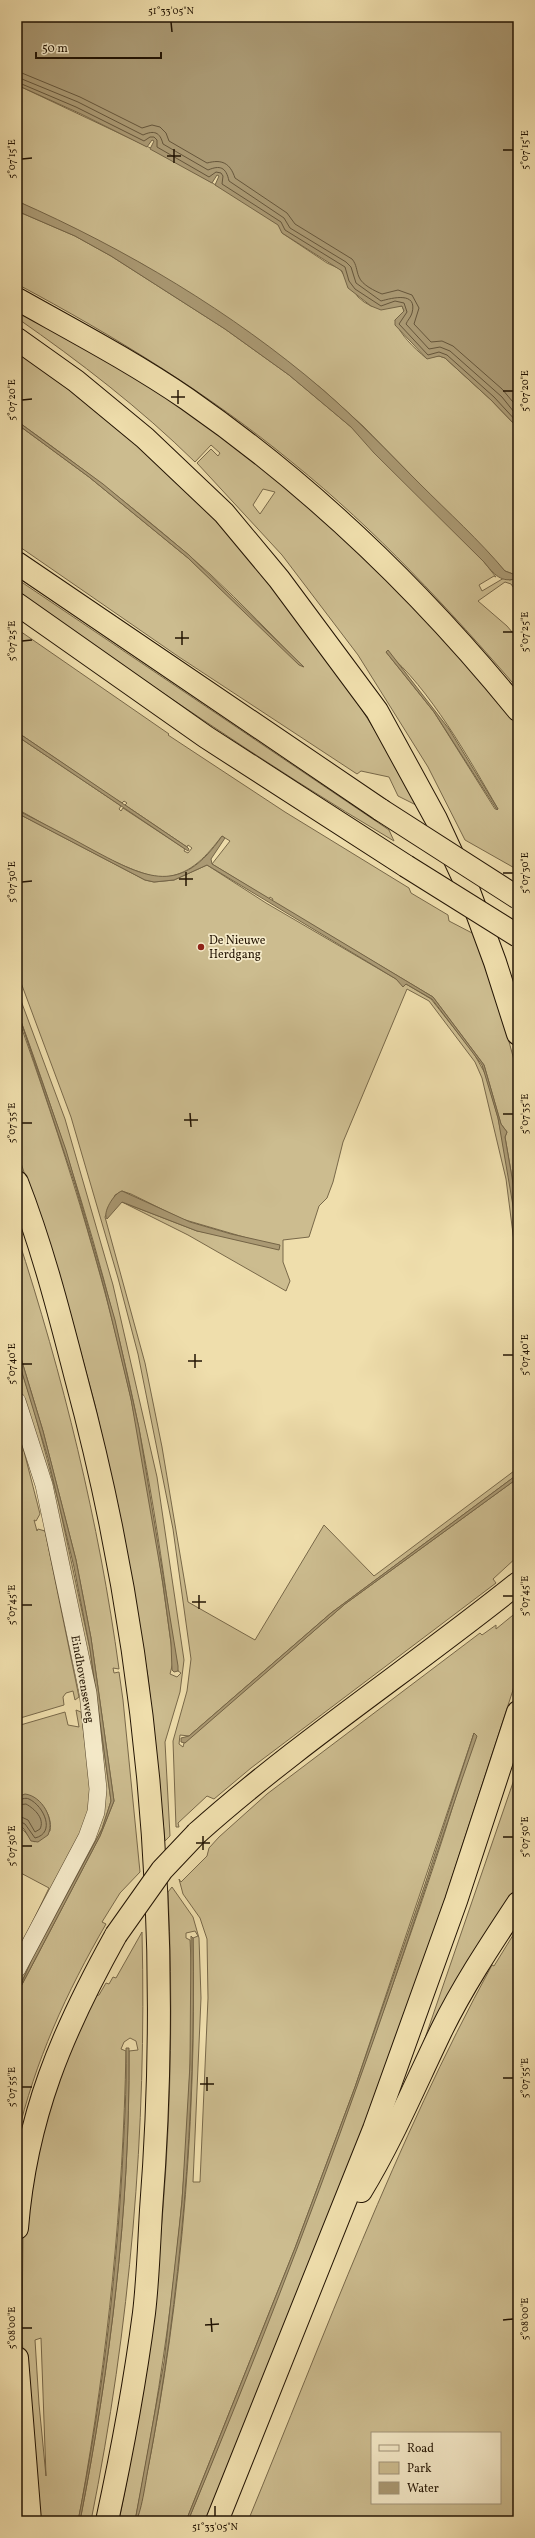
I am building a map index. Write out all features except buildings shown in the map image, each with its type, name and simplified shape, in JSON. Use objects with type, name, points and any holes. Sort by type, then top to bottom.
[{"type":"highway","points":[[17,299],[107,349],[187,399],[322,505],[380,557],[439,618],[518,710]]},
{"type":"highway","points":[[17,339],[76,381],[145,438],[224,513],[283,585],[378,711],[436,819],[467,886],[495,962],[518,1034]]},
{"type":"highway","points":[[17,563],[381,810],[518,898]]},
{"type":"highway","points":[[17,604],[206,737],[406,866],[518,936]]},
{"type":"highway","points":[[17,1182],[49,1276],[96,1451],[118,1554],[136,1668],[152,1798],[159,1951],[160,2046],[154,2171],[144,2313],[120,2460],[107,2521]]},
{"type":"highway","points":[[17,2228],[24,2164],[41,2097],[54,2061],[82,1994],[116,1935],[162,1870],[197,1833],[253,1784],[414,1664],[518,1583]]},
{"type":"highway","points":[[217,2521],[329,2244],[433,1968],[518,1712]]},
{"type":"highway","points":[[329,2244],[386,2149],[446,2023],[484,1955],[518,1903]]},
{"type":"highway","points":[[17,2358],[30,2521]]},
{"type":"street","name":"Eindhovenseweg","points":[[17,1401],[44,1485],[88,1693],[98,1789],[96,1812],[87,1837],[17,1969]]},
{"type":"green space","points":[[17,85],[159,152],[233,195],[279,225],[282,233],[327,263],[340,269],[358,297],[364,302],[371,306],[402,306],[404,311],[395,320],[400,331],[412,346],[426,358],[439,356],[445,358],[491,400],[518,428],[518,571],[513,574],[505,571],[363,426],[322,389],[258,339],[142,264],[17,201]]},
{"type":"green space","points":[[17,211],[75,236],[111,256],[225,329],[289,375],[351,427],[484,562],[496,577],[494,576],[479,585],[482,591],[504,578],[510,580],[518,578],[518,594],[511,584],[505,582],[478,601],[507,626],[518,639],[518,689],[411,571],[324,489],[261,437],[194,389],[125,345],[17,284]]},
{"type":"green space","points":[[17,304],[161,388],[362,548],[518,719],[518,870],[465,840],[428,767],[358,655],[282,555],[197,463],[211,449],[218,456],[220,453],[211,445],[195,462],[153,423],[109,386],[64,351],[17,318]],"holes":[[[263,489],[275,492],[260,514],[253,505]],[[386,652],[418,684],[448,725],[498,809],[495,809],[434,712]]]},
{"type":"green space","points":[[17,352],[79,396],[138,445],[194,498],[246,554],[294,613],[339,675],[380,740],[418,806],[398,796],[389,777],[361,771],[357,774],[179,657],[17,545],[17,424],[89,477],[188,558],[303,667],[210,574],[164,534],[67,457],[17,421]]},
{"type":"green space","points":[[17,579],[389,830],[394,841],[250,751],[63,624],[17,592]]},
{"type":"green space","points":[[17,629],[169,734],[168,735],[285,812],[409,888],[411,893],[448,915],[449,921],[474,934],[504,1023],[518,1075],[518,1212],[505,1137],[507,1132],[501,1124],[484,1065],[433,997],[272,901],[273,899],[270,897],[269,899],[212,864],[230,841],[222,836],[211,850],[191,868],[175,875],[165,877],[152,876],[113,861],[17,809],[17,736],[121,806],[119,809],[121,811],[123,808],[185,849],[184,851],[188,853],[192,848],[188,845],[187,847],[125,805],[127,803],[124,801],[122,803],[109,795],[17,732]]},
{"type":"green space","points":[[17,813],[145,880],[154,882],[174,880],[207,865],[266,903],[396,979],[403,986],[406,984],[431,999],[473,1052],[486,1075],[498,1118],[511,1182],[518,1235],[518,1273],[506,1179],[482,1078],[475,1062],[429,1001],[407,989],[343,1142],[333,1182],[327,1198],[319,1206],[309,1237],[283,1240],[283,1262],[290,1281],[286,1291],[188,1235],[122,1202],[197,1231],[254,1240],[182,1219],[122,1191],[115,1195],[105,1217],[145,1363],[162,1447],[188,1602],[255,1640],[324,1525],[374,1576],[518,1468],[518,1474],[331,1613],[189,1736],[180,1735],[179,1744],[183,1747],[184,1743],[345,1604],[518,1478],[518,1556],[493,1579],[496,1583],[251,1768],[214,1799],[207,1796],[178,1823],[179,1827],[176,1827],[173,1741],[187,1691],[191,1659],[173,1529],[138,1354],[118,1278],[71,1117],[17,972]]},
{"type":"green space","points":[[17,990],[65,1119],[113,1285],[157,1477],[184,1660],[180,1692],[165,1742],[170,1836],[165,1841],[148,1677],[118,1506],[95,1405],[70,1312],[17,1151],[17,1015],[50,1110],[80,1205],[120,1350],[143,1460],[153,1521],[171,1643],[173,1662],[170,1674],[177,1677],[181,1673],[178,1671],[175,1661],[164,1575],[150,1489],[134,1404],[104,1280],[70,1163],[17,1010]]},
{"type":"green space","points":[[17,1235],[50,1342],[78,1450],[101,1559],[119,1669],[113,1668],[114,1673],[119,1672],[123,1700],[140,1872],[120,1893],[102,1922],[106,1924],[65,2002],[53,2028],[33,2082],[17,2138],[17,1994],[100,1836],[114,1801],[91,1638],[76,1560],[43,1431],[17,1345]]},
{"type":"green space","points":[[17,1356],[34,1410],[59,1504],[90,1649],[111,1801],[102,1829],[17,1990],[17,1977],[101,1804],[39,1468],[17,1389]]},
{"type":"green space","points":[[17,1424],[40,1514],[36,1521],[34,1520],[37,1531],[38,1529],[45,1531],[79,1697],[75,1700],[73,1691],[66,1693],[63,1697],[64,1705],[17,1719]]},
{"type":"green space","points":[[518,1611],[518,1669],[513,1690],[440,1914],[373,2104],[221,2487],[206,2521],[188,2521],[291,2261],[365,2064],[434,1866],[474,1733],[355,2087],[295,2248],[186,2521],[137,2521],[152,2449],[164,2377],[182,2231],[192,2085],[193,1938],[198,1936],[195,1931],[186,1933],[186,1938],[190,1940],[191,2034],[186,2145],[177,2253],[163,2361],[135,2521],[119,2521],[134,2443],[146,2365],[156,2287],[163,2208],[168,2130],[170,2051],[168,1892],[172,1887],[193,1917],[199,1938],[201,1998],[193,2182],[200,2182],[208,1998],[207,1939],[200,1918],[183,1894],[179,1879],[181,1882],[207,1856],[209,1848],[219,1837],[267,1794],[480,1633],[482,1635],[496,1625],[496,1629]]},
{"type":"green space","points":[[76,1710],[81,1712],[91,1788],[91,1815],[17,1954],[49,1888],[17,1871],[17,1823],[34,1842],[50,1831],[50,1824],[46,1811],[36,1800],[24,1795],[17,1797],[17,1726],[65,1712],[68,1725],[79,1727]]},
{"type":"green space","points":[[518,1768],[518,1890],[423,2044]]},
{"type":"green space","points":[[518,1927],[518,2521],[248,2521],[333,2310],[392,2170],[457,2032],[492,1965],[494,1966]]},
{"type":"green space","points":[[142,1932],[142,2081],[138,2154],[126,2301],[116,2375],[105,2448],[91,2521],[80,2521],[100,2405],[116,2288],[126,2169],[129,2051],[138,2050],[136,2041],[130,2038],[124,2042],[121,2049],[126,2051],[122,2165],[118,2222],[99,2393],[81,2506],[78,2521],[37,2521],[22,2339],[23,2226],[34,2150],[90,1997],[99,1995],[106,1983],[109,1984],[113,1977],[116,1978]],"holes":[[[41,2338],[46,2476],[35,2340]]]},
{"type":"water","points":[[17,17],[518,17],[518,428],[491,400],[445,358],[439,356],[427,359],[395,325],[395,320],[404,311],[402,306],[381,310],[371,306],[348,288],[342,271],[282,233],[278,225],[215,185],[219,176],[217,175],[212,183],[150,149],[154,141],[152,140],[147,147],[81,114],[17,85]]},
{"type":"water","points":[[17,201],[98,240],[177,284],[215,308],[288,361],[335,400],[360,424],[474,537],[505,571],[513,574],[518,571],[518,578],[507,580],[498,577],[374,453],[351,427],[289,375],[225,329],[111,256],[75,236],[17,211]]},
{"type":"water","points":[[17,421],[103,484],[189,555],[304,667],[299,665],[188,558],[89,477],[17,424]]},
{"type":"water","points":[[388,650],[449,729],[498,809],[497,810],[434,712],[386,652]]},
{"type":"water","points":[[17,732],[187,847],[189,849],[188,851],[17,736]]},
{"type":"water","points":[[17,810],[112,860],[147,874],[162,876],[177,874],[192,868],[207,855],[222,836],[225,838],[211,859],[212,864],[433,997],[484,1065],[501,1124],[507,1132],[505,1137],[518,1212],[518,1235],[498,1118],[482,1065],[432,999],[406,984],[403,987],[396,979],[207,865],[174,880],[154,882],[145,880],[17,813]]},
{"type":"water","points":[[17,1010],[66,1150],[115,1320],[139,1428],[178,1666],[178,1671],[174,1672],[172,1670],[171,1643],[163,1584],[131,1399],[105,1291],[75,1185]]},
{"type":"water","points":[[122,1191],[190,1222],[231,1234],[280,1245],[279,1250],[197,1231],[122,1202],[107,1219],[107,1208],[112,1199]]},
{"type":"water","points":[[17,1345],[43,1431],[76,1560],[91,1638],[114,1801],[100,1836],[17,1994],[32,1959],[102,1829],[111,1801],[90,1649],[74,1567],[48,1458],[17,1356]]},
{"type":"water","points":[[518,1474],[518,1478],[345,1604],[185,1743],[181,1742],[181,1738],[189,1736],[331,1613]]},
{"type":"water","points":[[474,1733],[477,1736],[390,1993],[340,2134],[255,2356],[188,2521],[186,2521],[295,2248],[355,2087],[425,1884]]},
{"type":"water","points":[[25,1794],[37,1799],[42,1804],[46,1809],[50,1822],[48,1835],[38,1842],[31,1841],[24,1829],[17,1823],[17,1797]]},
{"type":"water","points":[[191,1936],[193,1938],[192,2072],[189,2138],[178,2271],[160,2404],[143,2497],[139,2513],[135,2521],[164,2362],[182,2202],[190,2064]]},
{"type":"water","points":[[126,2048],[129,2048],[128,2110],[122,2229],[109,2346],[91,2463],[80,2521],[78,2521],[94,2434],[111,2304],[122,2172],[126,2094]]},
{"type":"place","name":"De Nieuwe Herdgang","points":[[201,947]]}]
